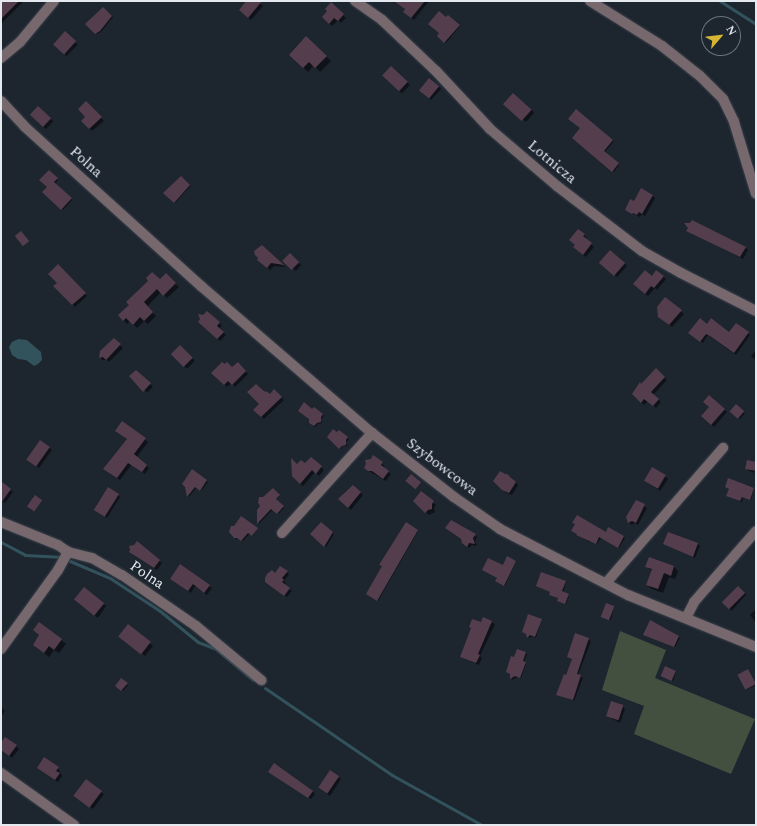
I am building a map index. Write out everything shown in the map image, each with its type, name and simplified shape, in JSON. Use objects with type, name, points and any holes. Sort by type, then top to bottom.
[{"type":"street","points":[[1,58],[20,42],[54,1]]},
{"type":"street","name":"Lotnicza","points":[[355,1],[382,20],[404,40],[436,71],[490,129],[556,186],[642,251],[681,273],[756,311]]},
{"type":"street","points":[[590,1],[662,46],[700,76],[723,99],[734,122],[756,194]]},
{"type":"street","name":"Polna","points":[[1,101],[25,127],[154,243]]},
{"type":"street","name":"Szybowcowa","points":[[154,243],[372,433],[454,497],[500,529],[628,594],[756,647]]},
{"type":"street","points":[[282,533],[372,433]]},
{"type":"street","points":[[606,583],[722,448]]},
{"type":"street","name":"Polna","points":[[1,522],[58,545],[68,552],[92,558],[122,575],[196,626],[261,680]]},
{"type":"street","points":[[686,618],[694,602],[756,531]]},
{"type":"street","points":[[1,649],[58,570],[68,552]]},
{"type":"street","points":[[1,773],[74,825]]},
{"type":"green space","points":[[620,631],[666,650],[655,678],[755,719],[731,774],[634,734],[644,706],[602,690]]},
{"type":"water","points":[[18,339],[27,340],[41,352],[42,360],[38,364],[34,366],[26,360],[18,359],[12,355],[9,347],[12,342]]},
{"type":"building","points":[[1,1],[19,1],[1,19]]},
{"type":"building","points":[[246,1],[262,1],[248,18],[239,10]]},
{"type":"building","points":[[394,1],[425,1],[411,18],[403,12],[405,9]]},
{"type":"building","points":[[331,2],[344,14],[338,21],[334,18],[329,24],[322,17],[327,11],[325,9]]},
{"type":"building","points":[[103,7],[112,16],[100,31],[95,34],[85,24]]},
{"type":"building","points":[[439,11],[446,17],[448,15],[460,25],[444,43],[437,36],[439,33],[428,24]]},
{"type":"building","points":[[65,31],[76,41],[64,54],[53,44]]},
{"type":"building","points":[[306,36],[327,56],[315,68],[309,62],[303,68],[289,55]]},
{"type":"building","points":[[391,66],[408,82],[399,91],[382,76]]},
{"type":"building","points":[[429,78],[439,86],[429,99],[419,90]]},
{"type":"building","points":[[513,93],[532,110],[522,121],[503,104]]},
{"type":"building","points":[[86,101],[102,117],[89,129],[81,121],[85,117],[78,109]]},
{"type":"building","points":[[38,106],[51,118],[43,127],[30,115]]},
{"type":"building","points":[[576,109],[613,140],[604,151],[619,163],[612,172],[572,138],[580,128],[568,119]]},
{"type":"building","points":[[49,170],[58,178],[54,182],[72,198],[61,210],[42,192],[47,187],[39,180]]},
{"type":"building","points":[[181,176],[190,185],[174,203],[163,193]]},
{"type":"building","points":[[641,188],[653,195],[642,214],[639,212],[637,215],[632,214],[625,210],[630,199],[634,201]]},
{"type":"building","points":[[692,220],[746,247],[740,257],[686,231],[688,228],[684,223],[690,223]]},
{"type":"building","points":[[578,229],[585,234],[583,236],[592,243],[583,255],[573,247],[575,245],[569,240]]},
{"type":"building","points":[[21,231],[29,241],[23,246],[15,236]]},
{"type":"building","points":[[262,245],[284,265],[271,263],[267,268],[257,260],[258,258],[254,251]]},
{"type":"building","points":[[610,250],[625,263],[614,276],[599,263]]},
{"type":"building","points":[[290,253],[299,262],[291,270],[282,261]]},
{"type":"building","points":[[58,264],[86,293],[72,305],[53,286],[57,283],[48,274]]},
{"type":"building","points":[[645,270],[652,276],[656,270],[664,276],[654,288],[651,286],[645,294],[633,284]]},
{"type":"building","points":[[152,272],[160,279],[166,273],[176,283],[163,296],[157,289],[144,302],[153,312],[144,321],[140,317],[133,325],[126,318],[123,321],[118,315],[129,305],[126,302],[148,281],[146,278]]},
{"type":"building","points":[[665,297],[682,310],[669,325],[658,317],[657,307]]},
{"type":"building","points":[[207,311],[220,322],[217,326],[224,332],[217,339],[198,322],[200,319],[198,314],[203,315]]},
{"type":"building","points":[[700,318],[707,324],[711,318],[729,332],[736,323],[749,332],[734,353],[706,334],[700,342],[688,333]]},
{"type":"building","points":[[114,338],[121,344],[106,360],[103,357],[99,358],[100,351]]},
{"type":"building","points":[[180,345],[193,358],[184,367],[171,354]]},
{"type":"building","points":[[222,362],[225,364],[227,362],[232,367],[238,362],[246,371],[232,385],[228,381],[224,385],[211,373]]},
{"type":"building","points":[[656,368],[665,377],[651,392],[659,399],[653,406],[644,399],[641,403],[632,394],[640,382],[641,384]]},
{"type":"building","points":[[136,370],[151,383],[143,392],[129,376]]},
{"type":"building","points":[[256,384],[265,392],[266,391],[270,394],[274,389],[282,397],[261,417],[253,410],[259,404],[247,392]]},
{"type":"building","points":[[709,395],[725,409],[711,425],[701,416],[709,407],[703,402]]},
{"type":"building","points":[[304,402],[312,409],[314,407],[323,414],[321,417],[321,422],[314,426],[309,423],[309,419],[298,411]]},
{"type":"building","points":[[736,404],[744,411],[738,419],[729,412]]},
{"type":"building","points":[[122,421],[146,438],[134,454],[147,465],[142,472],[128,463],[117,478],[103,469],[127,439],[115,431]]},
{"type":"building","points":[[333,429],[337,432],[339,430],[348,437],[346,440],[346,445],[339,449],[327,437]]},
{"type":"building","points":[[40,440],[50,447],[36,467],[26,460]]},
{"type":"building","points":[[373,455],[383,462],[381,465],[389,471],[383,479],[372,471],[368,471],[364,468],[366,464],[365,460],[371,459]]},
{"type":"building","points":[[311,457],[322,466],[316,474],[312,470],[300,484],[292,476],[291,458],[297,464],[301,460],[305,463]]},
{"type":"building","points":[[747,460],[756,462],[756,471],[745,469]]},
{"type":"building","points":[[652,467],[666,475],[658,489],[644,481]]},
{"type":"building","points":[[192,469],[207,480],[200,491],[195,487],[187,497],[185,487],[182,484]]},
{"type":"building","points":[[500,471],[507,474],[516,482],[509,493],[502,490],[493,481]]},
{"type":"building","points":[[411,474],[421,482],[415,489],[405,481]]},
{"type":"building","points":[[728,478],[754,488],[750,500],[742,497],[740,501],[726,496],[729,489],[725,487]]},
{"type":"building","points":[[1,481],[11,489],[1,503]]},
{"type":"building","points":[[353,485],[361,492],[348,508],[338,499]]},
{"type":"building","points":[[108,487],[119,494],[105,517],[94,510]]},
{"type":"building","points":[[273,488],[280,495],[276,499],[284,506],[277,514],[271,509],[257,524],[257,510],[260,506],[258,503],[259,497],[263,497]]},
{"type":"building","points":[[421,491],[434,501],[432,504],[432,509],[425,513],[413,501]]},
{"type":"building","points":[[35,495],[42,500],[34,512],[27,506]]},
{"type":"building","points":[[636,500],[645,504],[636,523],[632,521],[628,523],[626,517]]},
{"type":"building","points":[[577,515],[606,532],[608,527],[624,536],[618,548],[599,537],[596,544],[576,535],[577,534],[571,531],[575,524],[572,523]]},
{"type":"building","points":[[241,516],[258,528],[252,536],[248,533],[241,541],[234,538],[229,532],[231,526],[234,526]]},
{"type":"building","points":[[451,520],[476,534],[473,538],[475,544],[469,543],[467,547],[462,543],[461,539],[445,528]]},
{"type":"building","points":[[321,522],[333,532],[324,547],[310,534]]},
{"type":"building","points":[[406,522],[418,530],[377,601],[366,594],[382,566],[379,565]]},
{"type":"building","points":[[668,532],[698,543],[693,557],[663,544]]},
{"type":"building","points":[[137,541],[160,560],[154,568],[129,552],[129,546],[134,545]]},
{"type":"building","points":[[507,556],[516,561],[504,586],[495,581],[497,578],[482,570],[488,558],[503,565]]},
{"type":"building","points":[[649,557],[674,566],[671,576],[664,573],[658,589],[646,585],[652,569],[645,567]]},
{"type":"building","points":[[180,564],[210,585],[204,593],[193,584],[188,591],[170,579]]},
{"type":"building","points":[[280,566],[288,571],[282,578],[284,580],[282,582],[290,588],[284,596],[265,582],[267,574],[272,570],[275,573]]},
{"type":"building","points":[[541,572],[566,581],[562,591],[569,594],[565,604],[557,601],[558,598],[549,595],[550,592],[536,586]]},
{"type":"building","points":[[738,586],[745,593],[729,609],[722,602]]},
{"type":"building","points":[[84,587],[104,603],[94,616],[74,599]]},
{"type":"building","points":[[606,603],[614,606],[609,620],[601,617]]},
{"type":"building","points":[[528,614],[542,619],[535,637],[530,635],[527,638],[526,634],[522,632]]},
{"type":"building","points":[[483,617],[492,621],[478,654],[480,655],[476,663],[460,657],[471,628],[469,627],[472,619],[481,622]]},
{"type":"building","points":[[650,620],[679,636],[674,647],[643,635]]},
{"type":"building","points":[[39,622],[62,639],[54,650],[49,646],[44,653],[33,645],[39,635],[33,630]]},
{"type":"building","points":[[128,624],[151,642],[141,654],[118,637]]},
{"type":"building","points":[[575,633],[589,638],[577,674],[581,675],[573,700],[556,695],[564,674],[566,675],[572,659],[567,657]]},
{"type":"building","points":[[517,649],[526,652],[523,661],[526,662],[520,678],[515,676],[510,679],[510,674],[506,672],[511,656],[514,657]]},
{"type":"building","points":[[665,666],[676,671],[671,681],[661,676]]},
{"type":"building","points":[[748,669],[756,684],[745,690],[737,675]]},
{"type":"building","points":[[121,678],[128,683],[121,691],[115,686]]},
{"type":"building","points":[[611,701],[623,705],[618,720],[606,716]]},
{"type":"building","points":[[5,737],[17,745],[9,756],[1,750],[1,742]]},
{"type":"building","points":[[44,757],[59,767],[56,771],[60,773],[55,780],[37,768]]},
{"type":"building","points":[[274,763],[313,791],[308,798],[268,772]]},
{"type":"building","points":[[330,770],[339,776],[327,794],[318,787]]},
{"type":"building","points":[[86,779],[102,791],[89,808],[73,796]]},
{"type":"waterway","points":[[720,1],[756,24]]},
{"type":"waterway","points":[[1,542],[25,555],[59,557]]},
{"type":"waterway","points":[[70,561],[110,578],[160,611],[198,642],[216,649],[253,680]]},
{"type":"waterway","points":[[265,688],[392,775],[482,825]]}]
